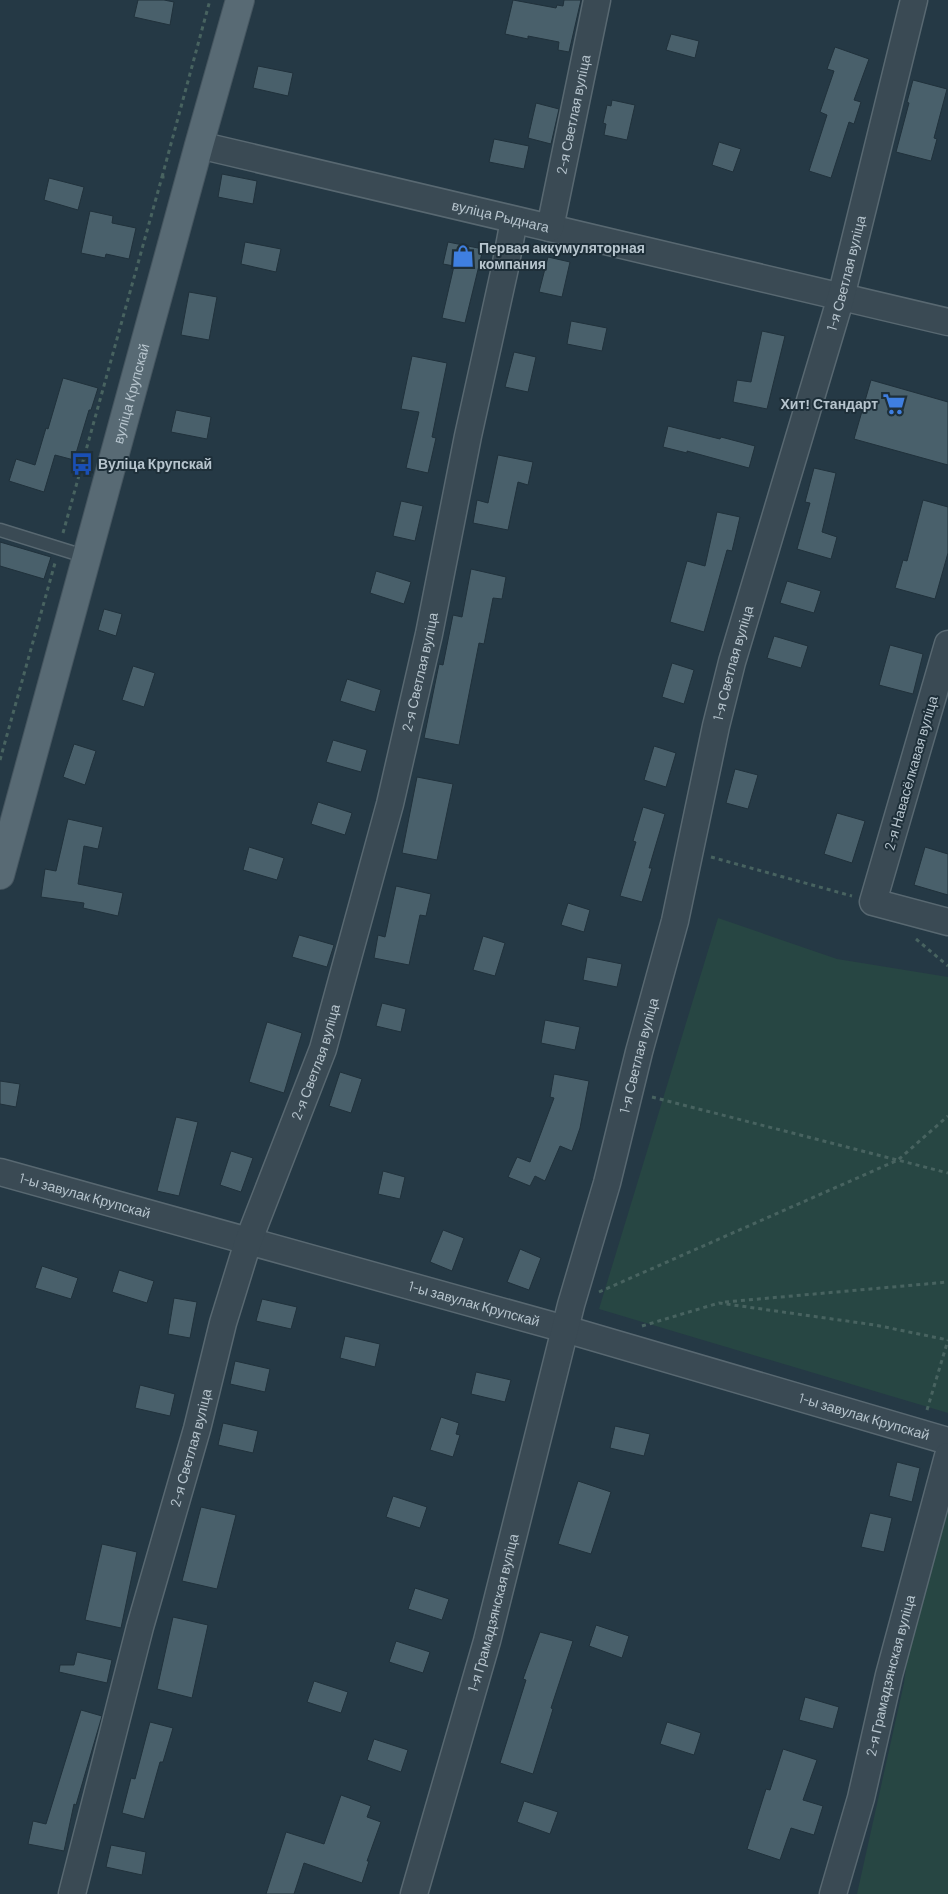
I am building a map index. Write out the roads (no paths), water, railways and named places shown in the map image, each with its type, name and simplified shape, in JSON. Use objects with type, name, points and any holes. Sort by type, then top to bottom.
[{"type":"main road","name":"вуліца Крупскай","points":[[0,874],[240,0]]},
{"type":"street","name":"2-я Светлая вуліца","points":[[550,228],[597,0]]},
{"type":"street","name":"1-я Светлая вуліца","points":[[568,1317],[607,1183],[629,1092],[675,921],[716,726],[732,662],[841,297],[914,0]]},
{"type":"street","name":"вуліца Рыднага","points":[[199,145],[948,322]]},
{"type":"street","name":"2-я Светлая вуліца","points":[[72,1894],[140,1627],[197,1429],[223,1323],[248,1242],[323,1049],[390,804],[429,634],[468,436],[514,220]]},
{"type":"street","name":"2-я Навасёлкавая вуліца","points":[[948,644],[873,902],[948,922]]},
{"type":"street","name":"1-ы завулак Крупскай","points":[[0,1172],[248,1242],[568,1317],[921,1433],[948,1440]]},
{"type":"street","name":"1-я Грамадзянская вуліца","points":[[414,1894],[487,1641],[568,1317]]},
{"type":"street","name":"2-я Грамадзянская вуліца","points":[[833,1894],[860,1798],[889,1675],[948,1456]]},
{"type":"lane","points":[[0,530],[87,558]]},
{"type":"place","name":"Первая аккумуляторная компания","points":[[463,256]]},
{"type":"place","name":"Хит! Стандарт","points":[[894,404]]},
{"type":"place","name":"Вуліца Крупскай","points":[[82,464]]}]
